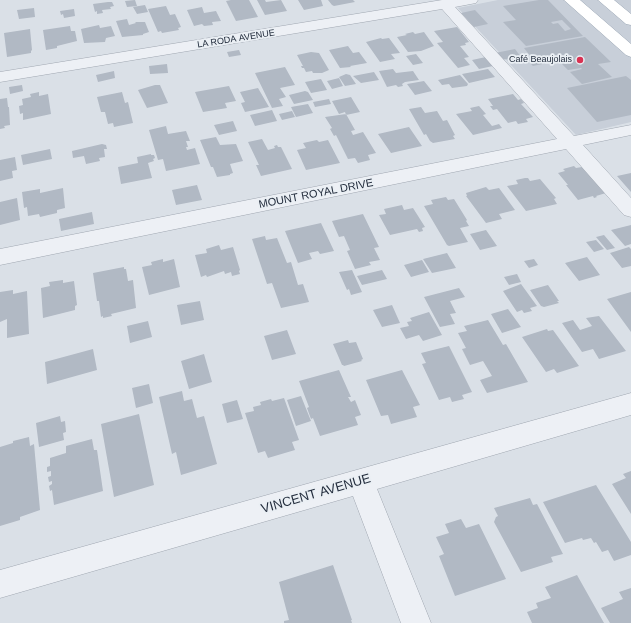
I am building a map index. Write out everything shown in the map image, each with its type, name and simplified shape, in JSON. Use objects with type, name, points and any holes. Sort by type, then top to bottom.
[{"type":"main road","points":[[572,0],[631,52]]},
{"type":"main road","points":[[605,0],[631,21]]},
{"type":"street","name":"LA RODA AVENUE","points":[[0,78],[471,0]]},
{"type":"street","points":[[446,3],[631,210]]},
{"type":"street","name":"MOUNT ROYAL DRIVE","points":[[0,257],[631,130]]},
{"type":"street","name":"VINCENT AVENUE","points":[[0,584],[631,404]]},
{"type":"street","points":[[361,481],[416,623]]},
{"type":"shaded area","points":[[498,0],[631,0],[631,122],[576,135],[458,8]]},
{"type":"building","points":[[135,0],[137,6],[127,7],[125,1]]},
{"type":"building","points":[[249,0],[258,17],[236,21],[226,1]]},
{"type":"building","points":[[257,0],[265,0],[266,2],[281,0],[287,11],[265,15]]},
{"type":"building","points":[[298,0],[321,0],[323,6],[304,10]]},
{"type":"building","points":[[328,0],[353,0],[355,2],[334,6]]},
{"type":"building","points":[[548,0],[583,36],[526,46],[503,22],[516,20],[503,6]],"holes":[[[562,20],[571,29],[565,31],[558,23],[553,24],[551,22]]]},
{"type":"building","points":[[112,2],[114,6],[110,7],[111,9],[102,10],[103,13],[97,14],[97,11],[95,12],[93,4]]},
{"type":"building","points":[[145,5],[148,12],[137,14],[133,7]]},
{"type":"building","points":[[166,6],[170,15],[175,14],[181,27],[178,28],[179,30],[162,33],[161,31],[158,32],[148,9]]},
{"type":"building","points":[[202,7],[204,13],[216,11],[221,21],[212,22],[213,25],[204,26],[202,24],[194,26],[187,10]]},
{"type":"building","points":[[34,8],[35,17],[19,19],[17,10]]},
{"type":"building","points":[[74,9],[75,16],[64,18],[63,14],[61,15],[60,11]]},
{"type":"building","points":[[475,10],[488,24],[474,27],[461,13]]},
{"type":"building","points":[[127,19],[129,25],[136,23],[135,22],[145,22],[149,32],[143,35],[122,37],[116,21]]},
{"type":"building","points":[[99,25],[100,28],[111,26],[115,36],[106,38],[105,42],[84,43],[81,29]]},
{"type":"building","points":[[70,26],[71,31],[75,31],[77,41],[46,50],[43,30]]},
{"type":"building","points":[[457,27],[469,42],[465,43],[466,45],[460,46],[469,57],[464,58],[470,65],[458,68],[437,43],[443,42],[434,31]]},
{"type":"building","points":[[30,29],[31,53],[7,57],[4,33]]},
{"type":"building","points":[[413,32],[415,34],[424,32],[434,46],[421,51],[408,52],[397,37]]},
{"type":"building","points":[[585,37],[611,62],[598,64],[612,77],[582,84],[570,72],[582,69],[581,68],[568,70],[561,63],[553,64],[552,62],[533,66],[530,63],[548,59],[545,58],[524,62],[521,59],[531,57],[524,48]]},
{"type":"building","points":[[381,38],[389,38],[400,53],[391,54],[395,59],[380,62],[366,42]]},
{"type":"building","points":[[348,46],[353,53],[359,52],[367,63],[340,68],[329,50]]},
{"type":"building","points":[[515,49],[521,57],[501,60],[495,53]]},
{"type":"building","points":[[239,50],[241,55],[229,57],[227,52]]},
{"type":"building","points":[[311,52],[319,53],[329,70],[322,73],[313,73],[312,71],[306,72],[304,68],[302,68],[301,66],[303,66],[297,55]]},
{"type":"building","points":[[416,54],[423,63],[413,65],[406,56]]},
{"type":"building","points":[[486,57],[493,66],[479,69],[472,60]]},
{"type":"building","points":[[167,64],[168,73],[150,74],[149,66]]},
{"type":"building","points":[[285,67],[295,85],[280,88],[286,97],[279,99],[283,106],[272,108],[255,73]]},
{"type":"building","points":[[393,69],[396,73],[413,71],[419,80],[405,82],[402,84],[403,86],[398,87],[396,85],[387,87],[379,71]]},
{"type":"building","points":[[488,69],[495,77],[469,83],[462,74]]},
{"type":"building","points":[[114,71],[115,78],[98,82],[96,75]]},
{"type":"building","points":[[374,72],[379,80],[361,83],[353,76]]},
{"type":"building","points":[[346,74],[350,75],[356,84],[345,86],[339,77]]},
{"type":"building","points":[[460,75],[468,84],[467,86],[452,88],[449,84],[442,85],[438,80]]},
{"type":"building","points":[[626,76],[631,80],[631,115],[597,122],[567,88]]},
{"type":"building","points":[[339,78],[343,86],[332,89],[327,81]]},
{"type":"building","points":[[321,79],[327,90],[311,93],[305,82]]},
{"type":"building","points":[[424,81],[432,91],[415,95],[407,84]]},
{"type":"building","points":[[22,85],[23,91],[10,94],[9,87]]},
{"type":"building","points":[[160,85],[168,103],[147,108],[138,90]]},
{"type":"building","points":[[229,86],[236,101],[225,103],[227,108],[203,112],[195,92]]},
{"type":"building","points":[[258,88],[269,107],[245,112],[241,103],[245,102],[240,92]]},
{"type":"building","points":[[305,91],[308,92],[313,100],[294,104],[289,95]]},
{"type":"building","points":[[39,92],[39,96],[48,94],[51,114],[23,120],[23,113],[20,114],[19,106],[23,105],[22,99],[31,97],[30,94]]},
{"type":"building","points":[[122,92],[125,103],[128,102],[133,123],[114,127],[113,123],[108,124],[105,112],[101,112],[97,97]]},
{"type":"building","points":[[513,94],[518,100],[521,99],[524,103],[521,104],[533,117],[526,119],[528,122],[518,124],[516,121],[508,123],[497,109],[493,110],[490,106],[493,106],[488,99]]},
{"type":"building","points":[[351,97],[360,112],[346,115],[345,112],[339,114],[332,101]]},
{"type":"building","points":[[7,98],[10,125],[4,126],[5,128],[0,129],[0,99]]},
{"type":"building","points":[[329,99],[331,104],[315,107],[313,102]]},
{"type":"building","points":[[308,104],[313,113],[296,117],[291,107]]},
{"type":"building","points":[[479,106],[486,114],[483,115],[492,126],[499,124],[502,128],[473,135],[456,114],[472,111],[470,108]]},
{"type":"building","points":[[421,107],[425,113],[437,111],[443,121],[447,120],[455,135],[453,136],[455,139],[433,143],[430,141],[426,134],[424,135],[409,109]]},
{"type":"building","points":[[272,110],[277,121],[255,126],[250,115]]},
{"type":"building","points":[[292,111],[295,117],[282,120],[279,114]]},
{"type":"building","points":[[346,114],[355,130],[351,131],[353,135],[363,132],[376,153],[368,155],[370,160],[358,163],[355,158],[348,159],[336,135],[334,136],[330,129],[332,128],[325,117]]},
{"type":"building","points":[[233,121],[237,131],[219,135],[214,125]]},
{"type":"building","points":[[166,126],[168,134],[186,131],[190,141],[186,141],[188,147],[186,147],[187,150],[195,148],[200,164],[166,171],[163,159],[158,160],[149,130]]},
{"type":"building","points":[[409,127],[422,146],[391,153],[378,134]]},
{"type":"building","points":[[216,137],[220,145],[236,144],[243,161],[230,164],[233,173],[230,175],[217,177],[213,167],[211,167],[200,140]]},
{"type":"building","points":[[262,139],[268,150],[275,148],[274,146],[277,145],[278,147],[281,147],[292,169],[261,176],[256,165],[259,165],[248,142]]},
{"type":"building","points":[[317,140],[319,142],[328,140],[340,163],[306,170],[297,150],[306,148],[303,143]]},
{"type":"building","points":[[102,144],[106,145],[107,149],[104,149],[105,157],[99,158],[100,161],[86,164],[84,156],[73,158],[72,151]]},
{"type":"building","points":[[50,149],[52,159],[23,165],[21,155]]},
{"type":"building","points":[[151,154],[154,155],[155,158],[153,159],[154,161],[148,163],[152,178],[121,184],[118,167],[138,163],[137,157]]},
{"type":"building","points":[[15,157],[17,170],[12,171],[13,178],[0,181],[0,160]]},
{"type":"building","points":[[574,166],[576,168],[582,167],[606,193],[594,198],[593,196],[578,200],[558,173],[565,171],[563,169]]},
{"type":"building","points":[[631,173],[631,192],[617,176]]},
{"type":"building","points":[[528,178],[530,181],[540,179],[556,198],[554,199],[557,204],[526,211],[507,186],[518,184],[516,180]]},
{"type":"building","points":[[197,185],[202,200],[176,205],[172,190]]},
{"type":"building","points":[[486,187],[489,190],[499,188],[515,210],[499,214],[502,219],[486,223],[466,196],[466,193]]},
{"type":"building","points":[[63,188],[65,208],[57,210],[57,213],[40,217],[39,214],[28,216],[27,207],[24,208],[22,192],[40,189],[40,193]]},
{"type":"building","points":[[446,197],[448,200],[454,199],[467,220],[466,221],[469,226],[460,228],[468,242],[449,246],[447,245],[424,206],[433,204],[431,200]]},
{"type":"building","points":[[17,198],[20,220],[0,225],[0,202]]},
{"type":"building","points":[[402,205],[404,210],[413,208],[425,227],[422,228],[423,231],[419,232],[417,229],[390,235],[379,215],[386,214],[384,209]]},
{"type":"building","points":[[92,212],[94,224],[61,231],[59,219]]},
{"type":"building","points":[[363,214],[379,247],[374,248],[380,260],[369,262],[371,265],[355,269],[347,251],[350,250],[344,236],[339,237],[332,221]]},
{"type":"building","points":[[321,223],[334,251],[320,254],[318,251],[309,253],[312,259],[298,263],[285,231]]},
{"type":"building","points":[[631,225],[631,244],[625,246],[611,230]]},
{"type":"building","points":[[486,230],[497,246],[480,250],[470,234]]},
{"type":"building","points":[[604,235],[615,248],[607,250],[596,237]]},
{"type":"building","points":[[265,236],[266,240],[277,238],[287,263],[291,262],[298,285],[303,284],[309,302],[281,308],[272,283],[267,284],[252,239]]},
{"type":"building","points":[[596,240],[604,249],[594,252],[586,242]]},
{"type":"building","points":[[219,245],[221,250],[233,247],[240,274],[232,276],[231,272],[225,274],[224,271],[207,277],[206,275],[201,277],[195,255],[207,253],[206,249]]},
{"type":"building","points":[[629,247],[631,249],[631,266],[622,268],[610,253]]},
{"type":"building","points":[[447,253],[456,268],[432,273],[423,259]]},
{"type":"building","points":[[587,257],[600,275],[579,281],[565,263]]},
{"type":"building","points":[[163,259],[163,262],[174,259],[180,287],[149,295],[142,267],[152,265],[151,262]]},
{"type":"building","points":[[534,259],[538,265],[529,268],[524,261]]},
{"type":"building","points":[[422,260],[429,272],[411,277],[404,265]]},
{"type":"building","points":[[124,267],[124,269],[126,269],[128,281],[133,280],[136,308],[111,314],[112,316],[103,318],[103,316],[101,317],[99,301],[97,301],[93,273]]},
{"type":"building","points":[[352,270],[362,292],[351,295],[349,289],[347,290],[339,272]]},
{"type":"building","points":[[382,270],[387,279],[362,285],[357,276]]},
{"type":"building","points":[[517,274],[521,282],[509,285],[504,277]]},
{"type":"building","points":[[63,280],[63,283],[74,281],[77,305],[75,306],[75,310],[43,318],[41,288],[50,286],[49,282]]},
{"type":"building","points":[[521,284],[537,306],[530,308],[532,311],[524,313],[522,310],[517,312],[503,291]]},
{"type":"building","points":[[548,285],[559,303],[544,307],[541,306],[530,290]]},
{"type":"building","points":[[459,288],[465,297],[450,301],[456,313],[450,314],[455,324],[440,327],[424,297]]},
{"type":"building","points":[[13,290],[13,294],[27,291],[29,334],[7,338],[7,319],[0,322],[0,292]]},
{"type":"building","points":[[631,292],[631,332],[607,299]]},
{"type":"building","points":[[200,301],[204,320],[181,325],[177,305]]},
{"type":"building","points":[[392,305],[400,323],[382,327],[373,310]]},
{"type":"building","points":[[508,309],[521,327],[502,333],[491,314]]},
{"type":"building","points":[[429,312],[442,335],[423,341],[419,335],[406,339],[400,328],[409,326],[407,322],[412,321],[410,318]]},
{"type":"building","points":[[599,316],[626,351],[599,359],[593,349],[582,352],[562,323],[573,320],[580,330],[592,326],[586,318]]},
{"type":"building","points":[[488,320],[503,345],[506,344],[528,382],[487,393],[480,380],[492,376],[483,361],[470,365],[462,349],[466,348],[458,333],[467,331],[464,326]]},
{"type":"building","points":[[148,321],[152,337],[130,343],[127,326]]},
{"type":"building","points":[[547,329],[548,331],[553,330],[579,366],[557,373],[554,369],[546,372],[522,337]]},
{"type":"building","points":[[287,330],[296,354],[272,360],[264,336]]},
{"type":"building","points":[[348,340],[349,343],[356,342],[363,359],[361,360],[362,361],[344,366],[342,365],[333,344]]},
{"type":"building","points":[[449,346],[472,392],[462,395],[464,399],[452,402],[450,397],[439,400],[422,364],[426,363],[421,353]]},
{"type":"building","points":[[93,349],[97,370],[47,384],[45,362]]},
{"type":"building","points":[[204,354],[212,382],[189,389],[181,361]]},
{"type":"building","points":[[339,370],[351,397],[348,397],[351,402],[355,400],[361,415],[355,417],[358,425],[320,436],[313,418],[311,419],[307,408],[309,407],[299,381]]},
{"type":"building","points":[[402,370],[420,405],[413,407],[417,417],[391,424],[388,415],[381,416],[366,380]]},
{"type":"building","points":[[149,384],[153,403],[136,408],[132,388]]},
{"type":"building","points":[[182,391],[184,401],[192,399],[197,418],[204,416],[217,464],[181,475],[176,452],[172,454],[159,397]]},
{"type":"building","points":[[301,396],[311,421],[296,426],[287,400]]},
{"type":"building","points":[[284,398],[299,440],[292,442],[295,450],[268,458],[265,451],[258,453],[245,413],[254,411],[253,407],[261,405],[260,402]]},
{"type":"building","points":[[237,400],[243,419],[227,423],[222,404]]},
{"type":"building","points":[[139,414],[154,485],[114,497],[101,424]]},
{"type":"building","points":[[60,416],[61,422],[65,421],[66,432],[63,433],[64,440],[39,447],[36,423]]},
{"type":"building","points":[[29,437],[30,446],[34,444],[40,510],[20,517],[20,520],[0,526],[0,447],[13,443],[13,441]]},
{"type":"building","points":[[92,439],[94,450],[97,450],[103,491],[54,505],[52,490],[50,491],[49,486],[52,484],[52,481],[49,482],[48,477],[51,476],[51,471],[47,472],[47,467],[50,466],[50,458],[66,453],[66,446]]},
{"type":"building","points":[[631,471],[631,514],[612,484],[626,478],[623,474]]},
{"type":"building","points":[[596,485],[631,542],[631,555],[614,561],[608,550],[602,552],[596,542],[594,543],[591,538],[583,540],[582,538],[565,543],[543,502]]},
{"type":"building","points":[[530,498],[533,505],[537,504],[563,554],[551,557],[553,562],[521,572],[494,522],[498,516],[494,508]]},
{"type":"building","points":[[461,519],[466,528],[479,524],[506,579],[455,596],[439,556],[444,554],[436,537],[449,533],[445,524]]},
{"type":"building","points":[[333,565],[352,623],[284,623],[284,621],[289,620],[279,582]]},
{"type":"building","points":[[577,575],[604,623],[532,623],[527,612],[538,608],[536,603],[551,598],[545,587]]},
{"type":"building","points":[[631,588],[631,623],[610,623],[601,608],[623,599],[619,592]]},
{"type":"place","name":"Café Beaujolais","points":[[580,60]]}]
